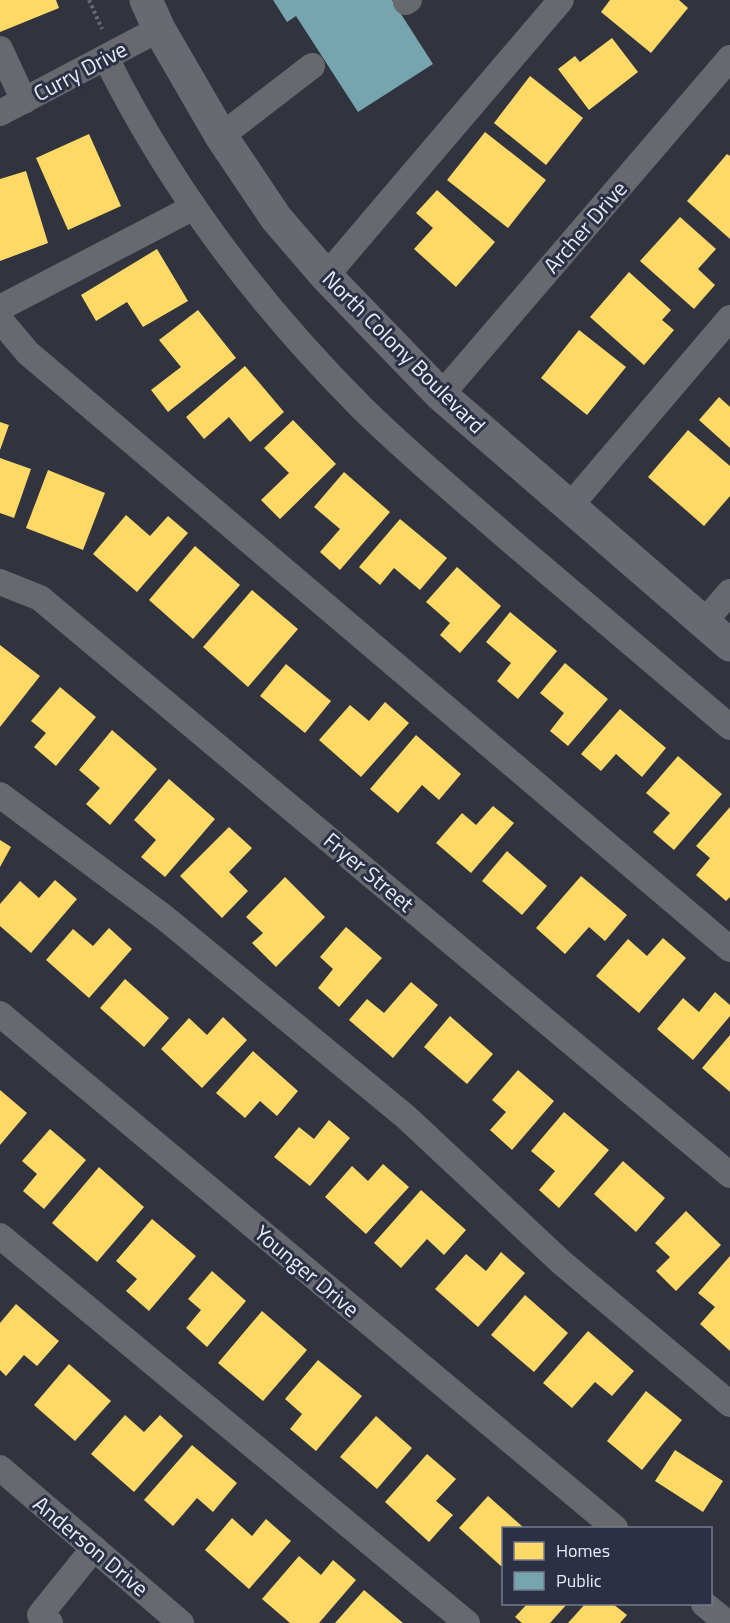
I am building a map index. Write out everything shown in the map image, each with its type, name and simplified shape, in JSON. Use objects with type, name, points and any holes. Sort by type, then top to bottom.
[{"type":"main road","name":"North Colony Boulevard","points":[[152,14],[221,136],[276,218],[326,276],[441,396],[730,645]]},
{"type":"street","points":[[326,276],[561,0]]},
{"type":"street","name":"Curry Drive","points":[[0,113],[106,57],[152,14]]},
{"type":"street","points":[[0,49],[24,102]]},
{"type":"street","points":[[106,57],[150,140],[194,207],[278,318],[361,407],[411,455],[730,727]]},
{"type":"street","name":"Archer Drive","points":[[441,396],[730,58]]},
{"type":"street","points":[[221,136],[312,66]]},
{"type":"street","points":[[0,308],[194,207]]},
{"type":"street","points":[[570,506],[730,318]]},
{"type":"street","points":[[0,320],[28,353],[730,949]]},
{"type":"street","name":"Fryer Street","points":[[0,582],[40,598],[730,1175]]},
{"type":"street","points":[[704,622],[730,592]]},
{"type":"street","points":[[0,795],[165,918],[406,1117],[561,1262],[730,1404]]},
{"type":"street","name":"Younger Drive","points":[[0,1014],[614,1527]]},
{"type":"street","points":[[0,1236],[467,1623]]},
{"type":"street","name":"Anderson Drive","points":[[0,1468],[181,1623]]},
{"type":"street","points":[[50,1623],[40,1615],[94,1548]]},
{"type":"street","points":[[705,1605],[727,1623]]},
{"type":"building: Homes","points":[[0,0],[56,0],[59,8],[0,32]]},
{"type":"building: Homes","points":[[610,0],[679,0],[688,8],[651,53],[601,12]]},
{"type":"building: Homes","points":[[612,38],[638,72],[589,110],[558,69],[575,56],[580,62]]},
{"type":"building: Homes","points":[[530,76],[583,118],[546,165],[494,123]]},
{"type":"building: Homes","points":[[485,132],[546,180],[508,228],[447,180]]},
{"type":"building: Homes","points":[[89,134],[121,206],[68,230],[36,158]]},
{"type":"building: Homes","points":[[727,154],[730,156],[730,239],[687,201]]},
{"type":"building: Homes","points":[[26,171],[48,243],[0,261],[0,179]]},
{"type":"building: Homes","points":[[437,190],[495,242],[456,287],[414,249],[433,228],[416,213]]},
{"type":"building: Homes","points":[[680,217],[716,249],[698,269],[715,285],[694,309],[640,261]]},
{"type":"building: Homes","points":[[157,249],[188,301],[143,327],[127,302],[96,321],[81,295]]},
{"type":"building: Homes","points":[[629,272],[671,310],[662,320],[674,330],[644,365],[590,317]]},
{"type":"building: Homes","points":[[198,310],[236,358],[168,412],[151,390],[181,367],[159,340]]},
{"type":"building: Homes","points":[[579,330],[626,367],[587,415],[541,378]]},
{"type":"building: Homes","points":[[245,366],[284,412],[250,442],[229,417],[204,439],[186,417]]},
{"type":"building: Homes","points":[[719,397],[730,407],[730,448],[699,420]]},
{"type":"building: Homes","points":[[293,420],[336,464],[280,519],[261,500],[289,473],[264,448]]},
{"type":"building: Homes","points":[[0,422],[9,425],[0,450]]},
{"type":"building: Homes","points":[[688,430],[730,466],[730,496],[704,526],[648,477]]},
{"type":"building: Homes","points":[[0,458],[31,469],[14,518],[0,513]]},
{"type":"building: Homes","points":[[48,470],[105,493],[83,550],[26,528]]},
{"type":"building: Homes","points":[[344,472],[390,512],[340,570],[320,552],[340,529],[314,507]]},
{"type":"building: Homes","points":[[126,515],[150,536],[168,516],[188,533],[137,592],[93,554]]},
{"type":"building: Homes","points":[[400,519],[447,558],[420,590],[394,568],[380,585],[359,567]]},
{"type":"building: Homes","points":[[195,546],[240,585],[193,639],[149,600]]},
{"type":"building: Homes","points":[[457,567],[501,606],[460,653],[440,635],[450,623],[426,602]]},
{"type":"building: Homes","points":[[252,590],[298,629],[248,687],[203,647]]},
{"type":"building: Homes","points":[[510,612],[557,651],[518,699],[497,681],[511,663],[486,642]]},
{"type":"building: Homes","points":[[0,645],[40,676],[0,727]]},
{"type":"building: Homes","points":[[565,663],[608,699],[568,746],[550,731],[564,713],[540,693]]},
{"type":"building: Homes","points":[[286,664],[331,701],[305,733],[260,696]]},
{"type":"building: Homes","points":[[60,687],[96,717],[56,766],[34,747],[46,733],[31,721]]},
{"type":"building: Homes","points":[[385,702],[409,723],[361,777],[319,740],[350,705],[369,721]]},
{"type":"building: Homes","points":[[620,709],[666,748],[642,777],[616,754],[601,771],[581,754]]},
{"type":"building: Homes","points":[[112,730],[157,769],[110,825],[86,804],[100,788],[79,770]]},
{"type":"building: Homes","points":[[416,735],[461,774],[439,800],[422,785],[398,813],[370,789]]},
{"type":"building: Homes","points":[[678,756],[722,794],[674,850],[653,832],[670,813],[646,793]]},
{"type":"building: Homes","points":[[169,779],[215,819],[165,877],[141,857],[156,840],[134,820]]},
{"type":"building: Homes","points":[[493,806],[514,823],[471,873],[436,843],[462,813],[476,825]]},
{"type":"building: Homes","points":[[730,807],[730,897],[726,901],[696,875],[710,858],[696,846]]},
{"type":"building: Homes","points":[[229,827],[252,848],[229,872],[248,891],[222,918],[180,876]]},
{"type":"building: Homes","points":[[0,840],[11,847],[0,867]]},
{"type":"building: Homes","points":[[507,851],[547,886],[522,915],[482,881]]},
{"type":"building: Homes","points":[[581,876],[627,915],[605,941],[589,927],[565,954],[536,928]]},
{"type":"building: Homes","points":[[285,877],[325,917],[276,967],[252,943],[263,933],[246,917]]},
{"type":"building: Homes","points":[[55,880],[77,899],[31,953],[0,926],[0,904],[20,881],[39,898]]},
{"type":"building: Homes","points":[[346,927],[382,958],[339,1007],[318,988],[333,969],[320,957]]},
{"type":"building: Homes","points":[[109,928],[132,949],[89,998],[46,960],[73,929],[93,946]]},
{"type":"building: Homes","points":[[663,938],[686,958],[639,1013],[596,976],[628,939],[647,956]]},
{"type":"building: Homes","points":[[125,979],[169,1018],[144,1047],[100,1008]]},
{"type":"building: Homes","points":[[411,982],[438,1005],[393,1058],[349,1020],[367,999],[384,1013]]},
{"type":"building: Homes","points":[[715,992],[730,1005],[730,1016],[693,1060],[657,1029],[683,998],[699,1012]]},
{"type":"building: Homes","points":[[450,1016],[493,1054],[467,1084],[424,1047]]},
{"type":"building: Homes","points":[[223,1017],[247,1040],[202,1088],[161,1049],[189,1018],[207,1035]]},
{"type":"building: Homes","points":[[730,1035],[730,1092],[702,1068]]},
{"type":"building: Homes","points":[[253,1051],[298,1091],[277,1116],[260,1101],[245,1118],[216,1093]]},
{"type":"building: Homes","points":[[518,1070],[554,1101],[512,1150],[490,1130],[506,1112],[492,1100]]},
{"type":"building: Homes","points":[[0,1090],[27,1113],[0,1145]]},
{"type":"building: Homes","points":[[564,1112],[609,1150],[559,1208],[539,1190],[555,1171],[531,1151]]},
{"type":"building: Homes","points":[[329,1120],[350,1138],[310,1186],[274,1157],[299,1127],[314,1139]]},
{"type":"building: Homes","points":[[50,1129],[86,1160],[44,1209],[23,1191],[37,1174],[22,1161]]},
{"type":"building: Homes","points":[[623,1161],[665,1198],[636,1232],[594,1194]]},
{"type":"building: Homes","points":[[383,1164],[409,1187],[366,1234],[325,1197],[352,1166],[368,1181]]},
{"type":"building: Homes","points":[[99,1167],[144,1207],[97,1262],[52,1223]]},
{"type":"building: Homes","points":[[421,1190],[466,1230],[444,1255],[427,1239],[401,1268],[374,1243]]},
{"type":"building: Homes","points":[[686,1211],[721,1245],[676,1291],[656,1271],[670,1257],[655,1243]]},
{"type":"building: Homes","points":[[152,1219],[196,1256],[149,1311],[126,1291],[137,1279],[116,1261]]},
{"type":"building: Homes","points":[[501,1252],[525,1273],[478,1327],[435,1289],[466,1254],[486,1271]]},
{"type":"building: Homes","points":[[730,1256],[730,1351],[700,1324],[715,1307],[698,1293]]},
{"type":"building: Homes","points":[[212,1271],[246,1301],[207,1347],[186,1328],[201,1310],[188,1299]]},
{"type":"building: Homes","points":[[525,1295],[568,1333],[534,1372],[491,1335]]},
{"type":"building: Homes","points":[[16,1304],[59,1341],[37,1366],[24,1355],[6,1376],[0,1370],[0,1323]]},
{"type":"building: Homes","points":[[262,1311],[307,1350],[263,1401],[218,1363]]},
{"type":"building: Homes","points":[[588,1331],[634,1371],[612,1396],[595,1382],[572,1408],[543,1383]]},
{"type":"building: Homes","points":[[318,1360],[362,1396],[316,1451],[290,1429],[302,1414],[285,1399]]},
{"type":"building: Homes","points":[[69,1364],[111,1401],[75,1441],[34,1405]]},
{"type":"building: Homes","points":[[646,1391],[682,1420],[642,1470],[607,1441]]},
{"type":"building: Homes","points":[[125,1415],[144,1432],[160,1415],[183,1436],[134,1492],[91,1454]]},
{"type":"building: Homes","points":[[376,1416],[412,1448],[377,1489],[340,1457]]},
{"type":"building: Homes","points":[[192,1445],[237,1483],[213,1512],[197,1498],[173,1526],[144,1500]]},
{"type":"building: Homes","points":[[675,1450],[723,1481],[703,1512],[655,1481]]},
{"type":"building: Homes","points":[[427,1454],[456,1479],[436,1501],[453,1515],[429,1542],[385,1502]]},
{"type":"building: Homes","points":[[488,1496],[523,1527],[502,1527],[502,1567],[459,1528]]},
{"type":"building: Homes","points":[[232,1518],[252,1536],[266,1519],[291,1541],[249,1589],[205,1550]]},
{"type":"building: Homes","points":[[299,1556],[321,1575],[333,1560],[356,1580],[319,1623],[290,1623],[262,1599]]},
{"type":"building: Homes","points":[[364,1590],[403,1623],[335,1623]]},
{"type":"building: Homes","points":[[526,1605],[566,1605],[550,1623],[522,1623],[515,1617]]},
{"type":"building: Homes","points":[[584,1605],[614,1605],[627,1615],[620,1623],[568,1623]]},
{"type":"building: Public","points":[[273,0],[392,0],[433,64],[358,112],[296,16],[287,22]]}]
